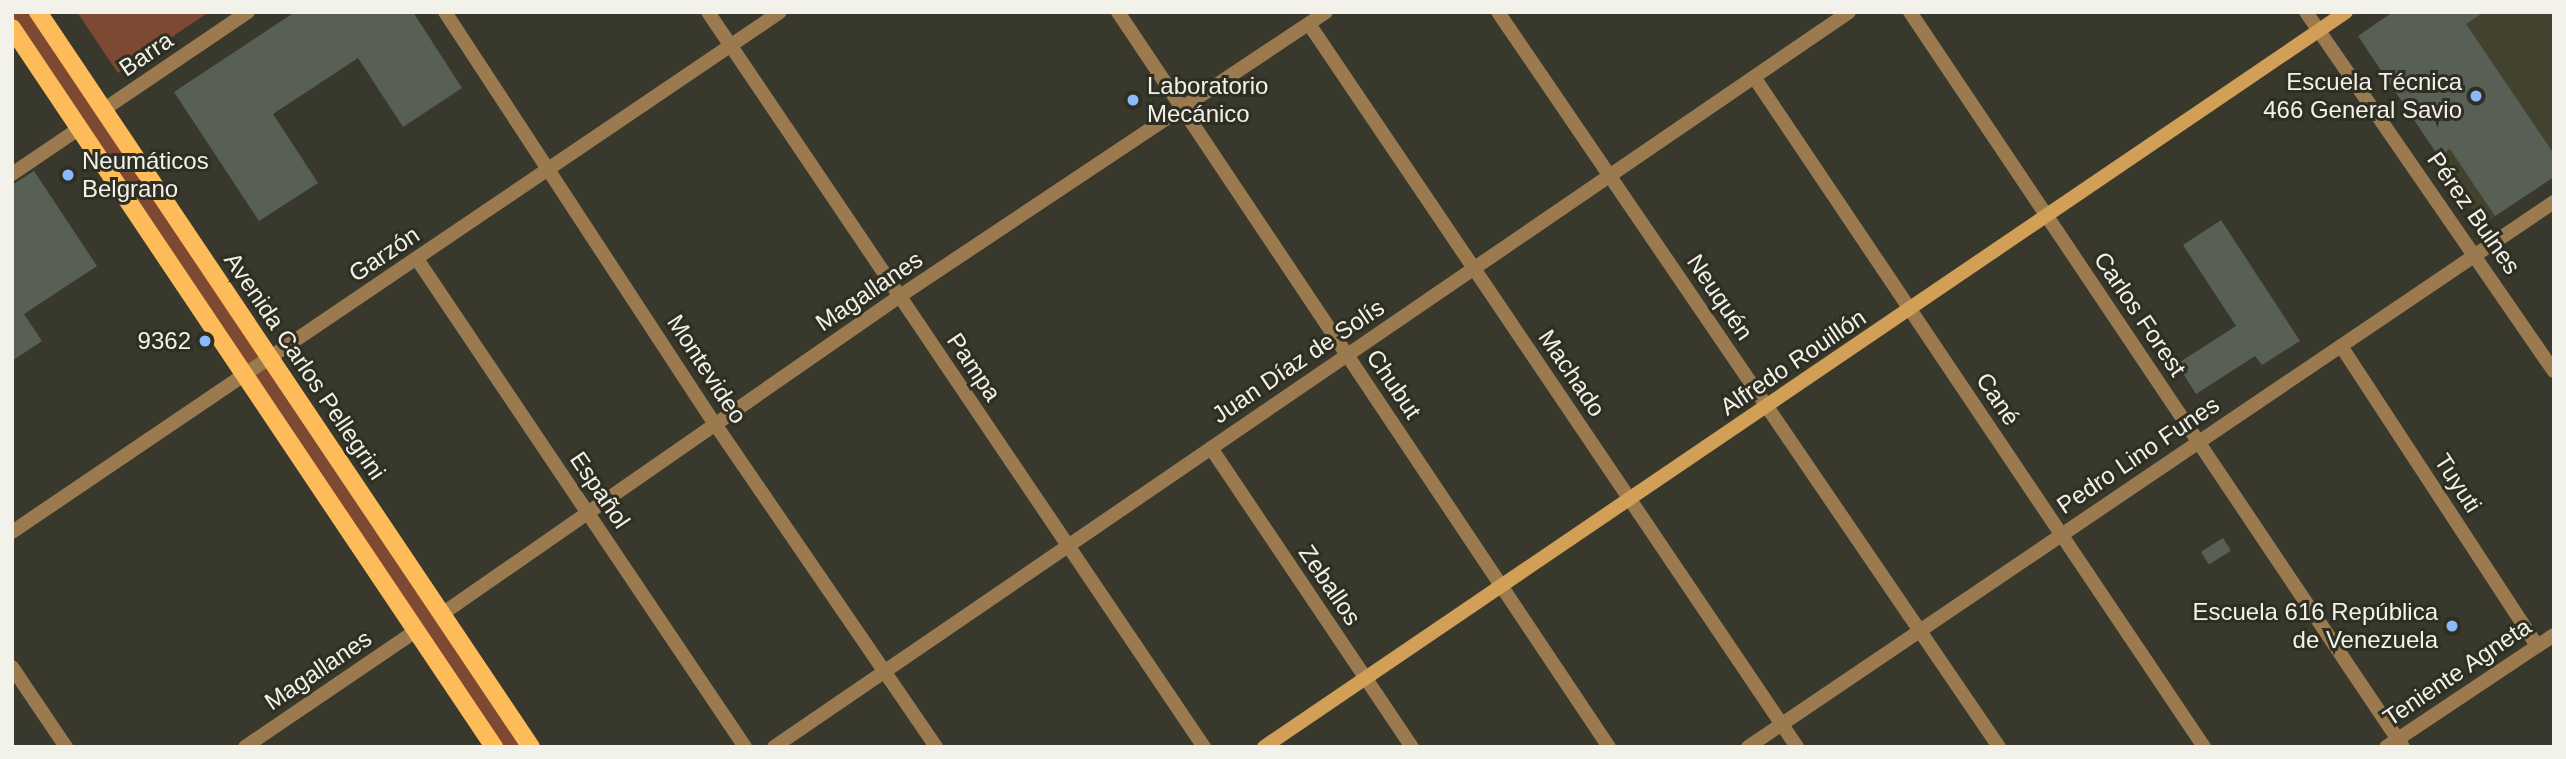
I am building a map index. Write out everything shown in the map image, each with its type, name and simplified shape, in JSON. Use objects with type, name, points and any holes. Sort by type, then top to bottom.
[{"type":"main road","name":"Avenida Carlos Pellegrini","points":[[38,12],[531,747]]},
{"type":"main road","points":[[12,28],[494,747]]},
{"type":"street","name":"Barra","points":[[103,110],[248,12]]},
{"type":"street","name":"Montevideo","points":[[445,12],[715,424],[936,747]]},
{"type":"street","name":"Pampa","points":[[708,12],[1065,546],[1204,747]]},
{"type":"street","name":"Garzón","points":[[12,532],[780,12]]},
{"type":"street","name":"Chubut","points":[[1118,12],[1609,747]]},
{"type":"street","name":"Magallanes","points":[[442,614],[900,296],[1183,110],[1326,12]]},
{"type":"street","name":"Neuquén","points":[[1499,12],[1998,747]]},
{"type":"street","name":"Juan Díaz de Solís","points":[[774,747],[1849,12]]},
{"type":"street","name":"Carlos Forest","points":[[1910,12],[2396,744]]},
{"type":"street","name":"Pérez Bulnes","points":[[2306,12],[2554,371]]},
{"type":"street","name":"Alfredo Rouillón","points":[[1264,747],[2346,12]]},
{"type":"street","name":"Machado","points":[[1309,24],[1797,747]]},
{"type":"street","name":"Cané","points":[[1754,77],[2204,747]]},
{"type":"street","points":[[12,174],[79,128]]},
{"type":"street","name":"Pedro Lino Funes","points":[[1748,747],[2554,202]]},
{"type":"street","name":"Español","points":[[417,259],[745,747]]},
{"type":"street","name":"Tuyuti","points":[[2341,346],[2537,646]]},
{"type":"street","name":"Zeballos","points":[[1211,448],[1412,747]]},
{"type":"street","name":"Magallanes","points":[[245,747],[416,631]]},
{"type":"street","name":"Teniente Agneta","points":[[2396,744],[2554,635]]},
{"type":"street","points":[[12,667],[66,747]]},
{"type":"shaded area","points":[[12,12],[38,12],[531,747],[494,747],[12,28]]},
{"type":"shaded area","points":[[77,12],[209,12],[118,73]]},
{"type":"shaded area","name":"Escuela Técnica 466 General Savio","points":[[2393,12],[2554,12],[2554,177],[2484,224],[2358,36]]},
{"type":"building","points":[[295,12],[413,12],[462,88],[403,127],[358,58],[273,114],[318,183],[259,221],[174,92]]},
{"type":"building","name":"Escuela Técnica 466 General Savio","points":[[2393,12],[2484,12],[2466,24],[2554,154],[2554,177],[2495,216],[2450,149],[2439,157],[2358,36]]},
{"type":"building","points":[[34,171],[97,266],[24,314],[42,341],[12,361],[12,185]]},
{"type":"building","points":[[2221,220],[2300,341],[2262,365],[2255,356],[2196,394],[2177,364],[2236,326],[2183,245]]},
{"type":"building","points":[[2223,538],[2231,551],[2209,564],[2201,552]]},
{"type":"place","name":"Escuela Técnica 466 General Savio","points":[[2476,96]]},
{"type":"place","name":"Laboratorio Mecánico","points":[[1133,100]]},
{"type":"place","name":"Neumáticos Belgrano","points":[[68,175]]},
{"type":"place","name":"9362","points":[[205,341]]},
{"type":"place","name":"Escuela 616 República de Venezuela","points":[[2452,626]]}]
